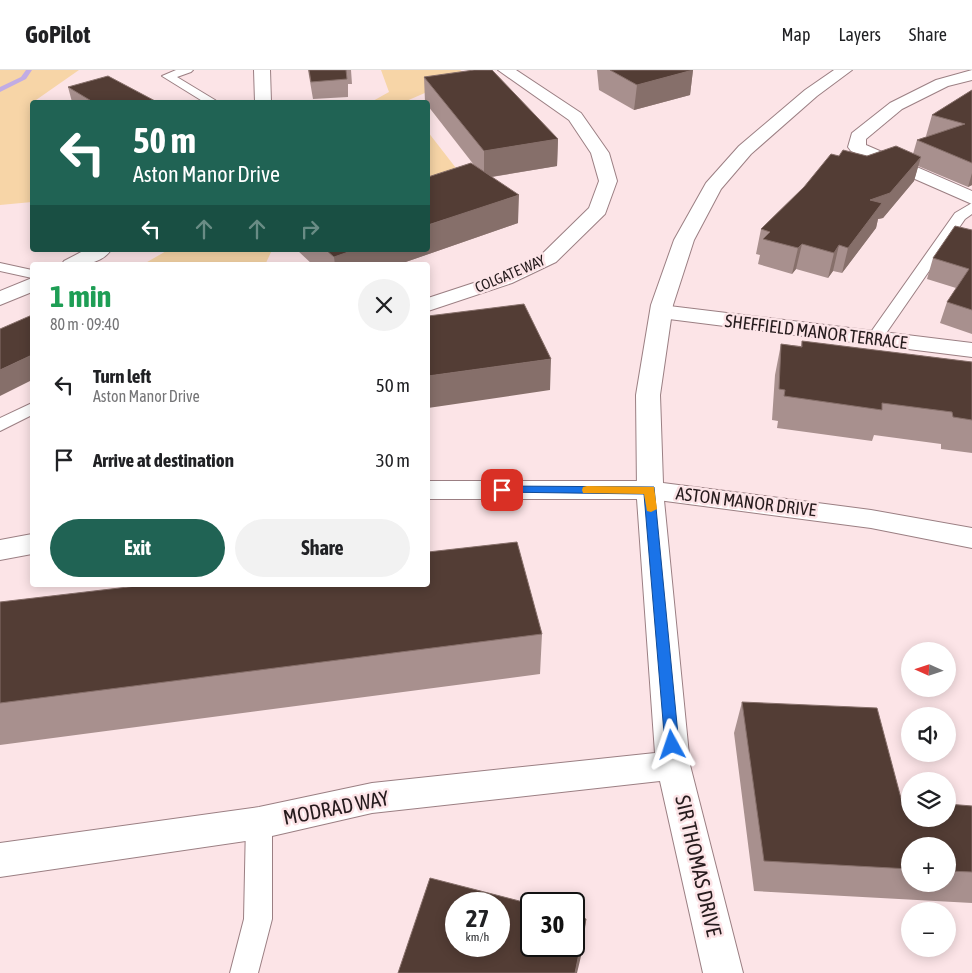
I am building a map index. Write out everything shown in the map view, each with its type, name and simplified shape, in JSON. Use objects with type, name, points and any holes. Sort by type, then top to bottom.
[{"type":"street","points":[[262,70],[263,100]]},
{"type":"street","name":"COLGATE WAY","points":[[430,304],[505,279],[549,258],[598,210],[608,181],[600,153],[575,117],[506,70]]},
{"type":"street","name":"SIR THOMAS DRIVE","points":[[723,973],[674,765],[650,490],[648,395],[661,312],[684,240],[713,187],[745,150],[811,93],[844,70]]},
{"type":"street","points":[[972,74],[942,83],[896,106],[858,137],[857,147],[972,198]]},
{"type":"street","points":[[78,262],[97,252]]},
{"type":"street","points":[[0,299],[30,285]]},
{"type":"street","name":"SHEFFIELD MANOR TERRACE","points":[[661,312],[972,350]]},
{"type":"street","name":"ASTON MANOR DRIVE","points":[[430,490],[650,490],[871,519],[972,538]]},
{"type":"street","points":[[0,550],[30,544]]},
{"type":"street","name":"MODRAD WAY","points":[[0,860],[259,823],[372,798],[674,765]]},
{"type":"lane","points":[[187,70],[168,76],[208,100]]},
{"type":"lane","points":[[874,339],[960,216],[972,206]]},
{"type":"lane","points":[[0,267],[30,274]]},
{"type":"lane","points":[[0,425],[30,409]]},
{"type":"lane","points":[[244,973],[258,919],[259,823]]},
{"type":"shaded area","points":[[0,70],[79,70],[36,100],[30,100],[30,202],[0,205]]},
{"type":"shaded area","points":[[381,70],[460,70],[477,84],[441,86],[409,100],[375,100],[389,92]]},
{"type":"shaded area","points":[[430,135],[466,181],[430,193]]},
{"type":"shaded area","points":[[165,252],[271,252],[266,262],[147,262]]},
{"type":"building","points":[[309,70],[346,70],[347,79],[311,82]]},
{"type":"building","points":[[474,70],[492,70],[558,139],[484,151],[424,77]]},
{"type":"building","points":[[610,70],[693,70],[637,85]]},
{"type":"building","points":[[108,76],[153,100],[90,100],[68,87]]},
{"type":"building","points":[[972,90],[972,163],[917,140],[965,124],[932,115]]},
{"type":"building","points":[[896,146],[921,157],[890,193],[870,200],[882,203],[848,248],[839,245],[834,253],[802,244],[798,248],[763,239],[770,232],[761,229],[804,187],[831,154],[839,156],[843,150],[867,156]]},
{"type":"building","points":[[471,163],[519,195],[430,224],[430,176]]},
{"type":"building","points":[[955,226],[972,230],[972,310],[947,302],[969,269],[933,258]]},
{"type":"building","points":[[328,252],[348,252],[334,257]]},
{"type":"building","points":[[524,304],[551,359],[430,376],[430,316]]},
{"type":"building","points":[[30,316],[30,356],[0,370],[0,329]]},
{"type":"building","points":[[802,341],[972,362],[972,420],[953,417],[952,412],[882,403],[882,410],[784,396],[785,390],[779,389],[781,344],[802,347]]},
{"type":"building","points":[[517,542],[542,634],[0,703],[0,602],[128,587],[430,587],[430,552]]},
{"type":"building","points":[[742,702],[877,708],[901,798],[901,827],[956,827],[956,805],[972,806],[972,872],[956,871],[956,837],[901,837],[901,869],[764,861]]},
{"type":"building","points":[[430,878],[484,892],[445,892],[445,957],[510,957],[510,899],[520,901],[520,957],[578,957],[575,973],[398,973]]},
{"type":"waterway","points":[[0,90],[24,78],[29,70]]},
{"type":"slow traffic","points":[[587,490],[650,490],[651,509]]},
{"type":"route","points":[[502,490],[650,490],[672,745]]}]
